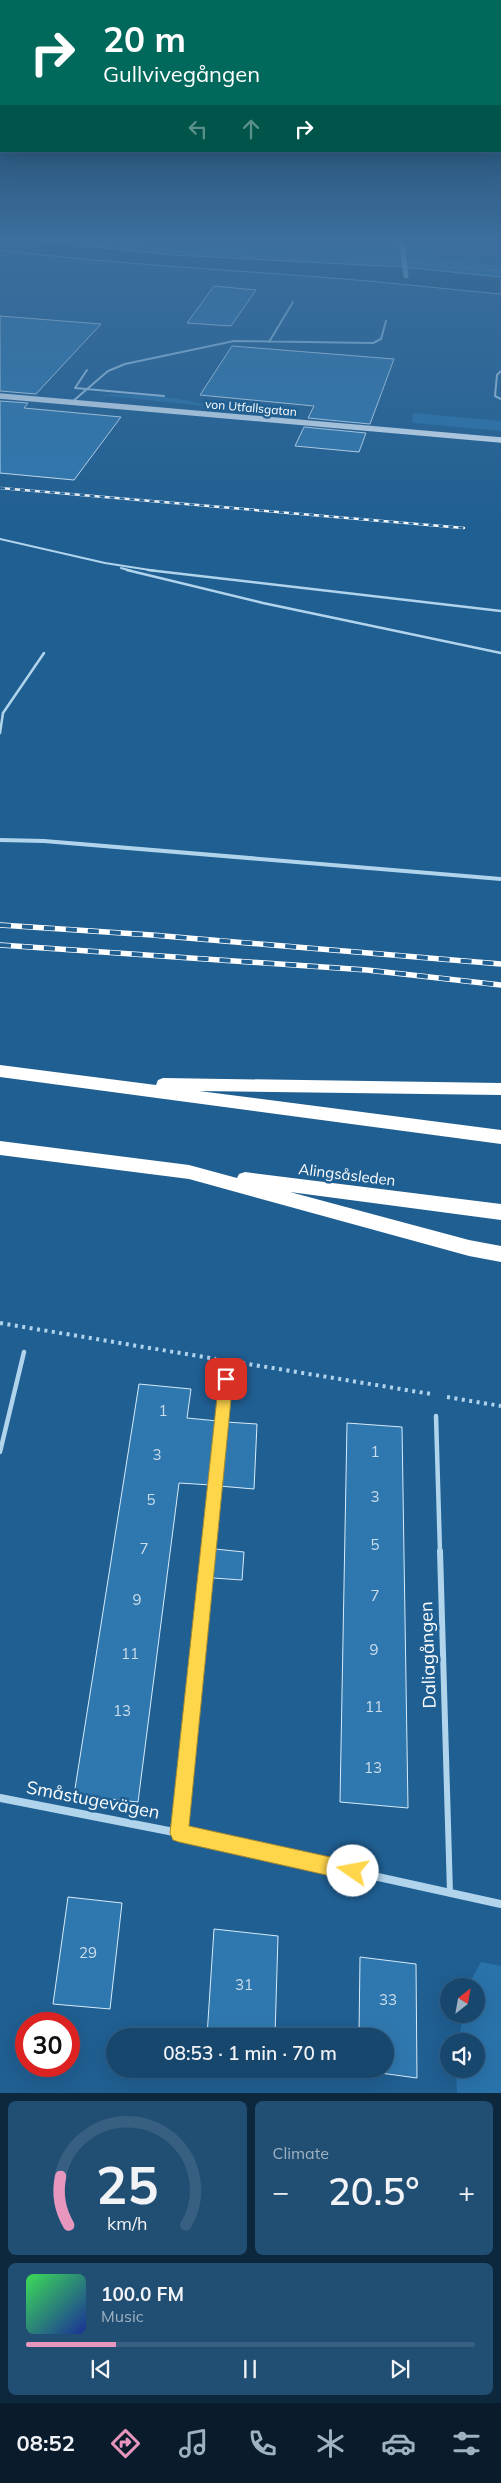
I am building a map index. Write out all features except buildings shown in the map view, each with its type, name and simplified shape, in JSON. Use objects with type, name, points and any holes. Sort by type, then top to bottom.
[{"type":"highway","points":[[0,1071],[501,1137]]},
{"type":"highway","points":[[90,1082],[501,1089]]},
{"type":"highway","points":[[0,1148],[189,1172],[459,1245],[501,1254]]},
{"type":"highway","name":"Alingsåsleden","points":[[189,1172],[501,1212]]},
{"type":"street","name":"von Utfallsgatan","points":[[0,396],[501,440]]},
{"type":"street","name":"Småstugevägen","points":[[0,1798],[179,1833],[501,1904]]},
{"type":"lane","points":[[269,342],[273,335]]},
{"type":"lane","points":[[72,402],[108,371],[125,364],[218,343],[373,343],[381,339],[382,335]]},
{"type":"lane","points":[[87,370],[75,388],[164,396]]},
{"type":"lane","points":[[501,371],[497,375],[495,396],[501,400]]},
{"type":"lane","points":[[0,539],[105,563],[211,592],[429,636],[501,653]]},
{"type":"lane","points":[[105,563],[175,574],[501,611]]},
{"type":"lane","points":[[0,733],[3,712],[44,653]]},
{"type":"lane","points":[[0,840],[44,841],[501,879]]},
{"type":"lane","points":[[0,1452],[24,1352]]},
{"type":"lane","points":[[179,1833],[226,1379]]},
{"type":"lane","name":"Daliagången","points":[[436,1416],[450,1893]]},
{"type":"path","points":[[0,1323],[218,1359]]},
{"type":"path","points":[[236,1362],[435,1395]]},
{"type":"path","points":[[444,1396],[501,1406]]},
{"type":"shaded area","points":[[98,395],[153,396],[183,400],[206,406]]},
{"type":"shaded area","points":[[413,413],[501,421],[501,431],[415,423],[412,422]]},
{"type":"shaded area","points":[[481,1962],[501,1966],[501,2093],[457,2093],[456,2078],[485,2078],[485,2033],[460,2033],[462,2023],[485,2023],[485,1978],[472,1978]]},
{"type":"railway","points":[[0,488],[464,528]]},
{"type":"railway","points":[[0,925],[152,935],[501,964]]},
{"type":"railway","points":[[0,945],[367,970],[501,985]]},
{"type":"route","points":[[226,1379],[179,1833],[353,1871]]}]
